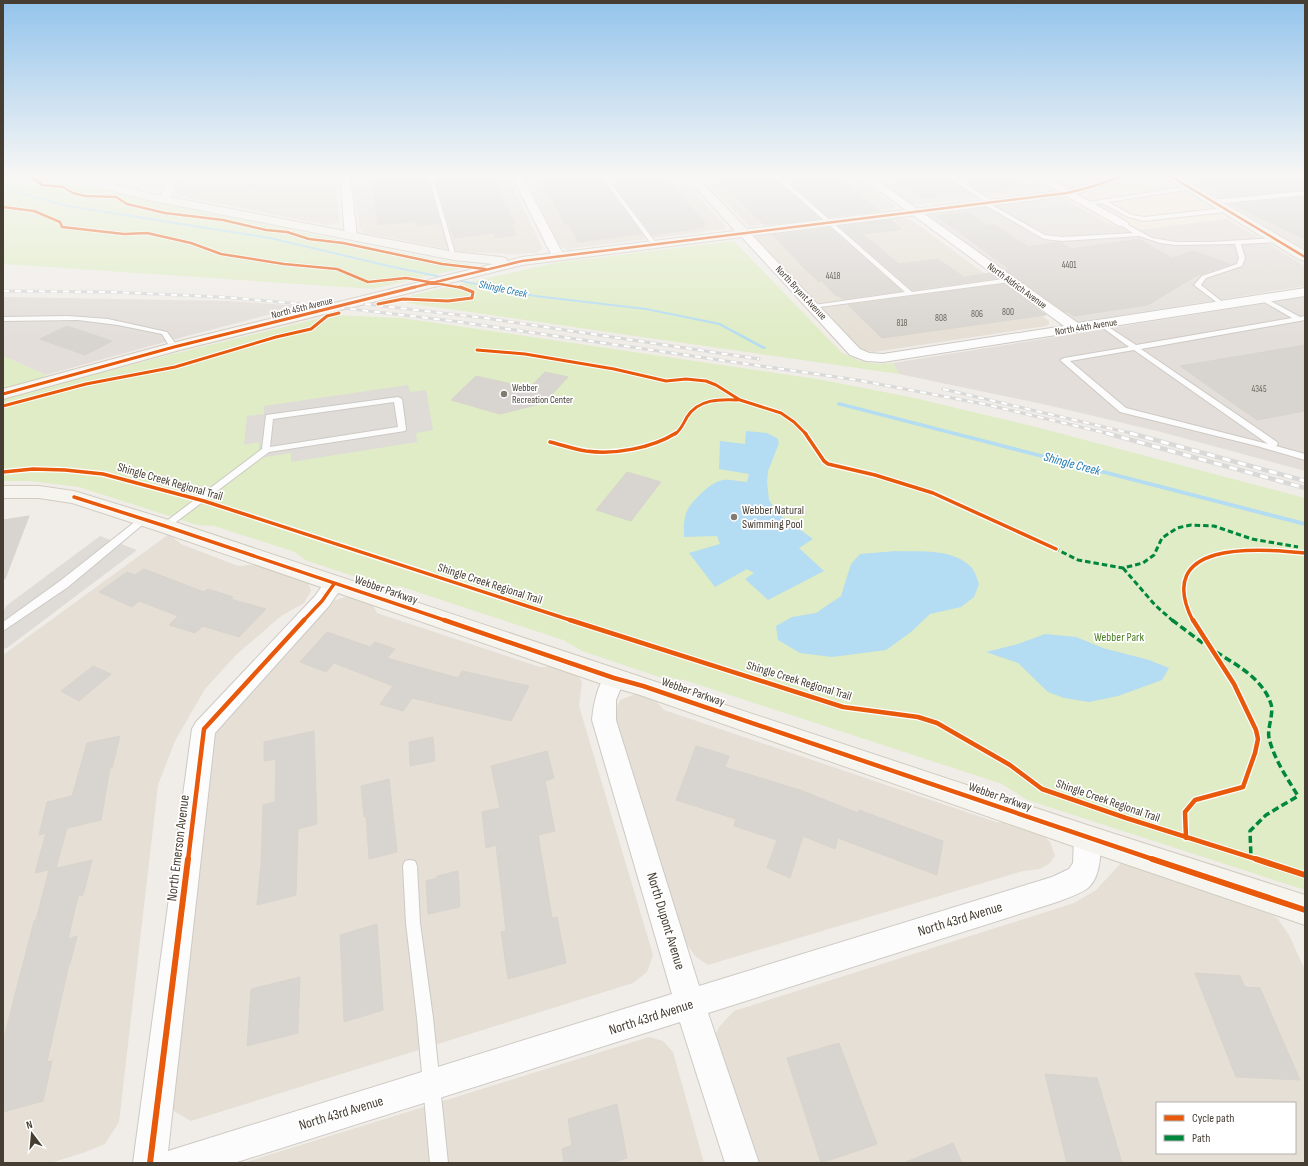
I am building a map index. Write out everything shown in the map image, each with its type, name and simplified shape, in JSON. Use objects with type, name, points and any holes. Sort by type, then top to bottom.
[{"type":"street","points":[[309,228],[454,256],[522,261]]},
{"type":"street","points":[[350,228],[351,237]]},
{"type":"street","points":[[544,228],[558,256]]},
{"type":"street","name":"North Bryant Avenue","points":[[740,228],[855,352],[866,357]]},
{"type":"street","name":"North 45th Avenue","points":[[3,394],[174,347],[522,261],[780,228]]},
{"type":"street","name":"North Aldrich Avenue","points":[[937,228],[1076,328]]},
{"type":"street","points":[[1256,228],[1303,255]]},
{"type":"street","name":"North 44th Avenue","points":[[866,357],[883,358],[1305,292]]},
{"type":"street","name":"Webber Parkway","points":[[3,492],[39,492],[74,498],[155,523],[614,678],[643,686],[1304,911]]},
{"type":"street","name":"North Emerson Avenue","points":[[150,1163],[204,729],[322,601],[334,584]]},
{"type":"street","name":"North Dupont Avenue","points":[[614,678],[605,700],[604,720],[690,1004],[742,1163]]},
{"type":"street","name":"North 43rd Avenue","points":[[180,1163],[432,1086],[1057,889],[1079,878],[1086,866],[1087,838]]},
{"type":"lane","points":[[446,228],[454,256]]},
{"type":"lane","points":[[642,228],[654,244]]},
{"type":"lane","points":[[837,228],[910,294]]},
{"type":"lane","points":[[1030,228],[1044,237],[1062,239],[1141,234]]},
{"type":"lane","points":[[1131,228],[1150,239],[1162,242],[1184,243],[1275,240]]},
{"type":"lane","points":[[1223,305],[1197,285],[1204,277],[1240,265],[1242,258],[1238,241]]},
{"type":"lane","points":[[814,308],[1010,280]]},
{"type":"lane","points":[[1263,299],[1301,318]]},
{"type":"lane","points":[[1301,318],[1064,360],[1123,410],[1305,457]]},
{"type":"lane","points":[[3,319],[89,319],[134,326],[165,333],[174,347]]},
{"type":"lane","points":[[1102,324],[1282,450]]},
{"type":"lane","points":[[3,627],[64,584],[266,450],[402,429],[398,399],[268,417],[266,450]]},
{"type":"lane","points":[[410,866],[413,923],[432,1086],[438,1163]]},
{"type":"shaded area","points":[[360,228],[533,228],[543,249],[536,253],[514,254],[463,252],[364,233]]},
{"type":"shaded area","points":[[551,228],[725,228],[568,249],[560,246]]},
{"type":"shaded area","points":[[815,228],[923,228],[1049,321],[1049,324],[1046,326],[874,352],[867,351],[861,349],[757,239],[760,235]]},
{"type":"shaded area","points":[[944,228],[1129,228],[1139,230],[1152,228],[1243,228],[1305,266],[1305,286],[1079,322],[1070,319]]},
{"type":"shaded area","points":[[1129,228],[1152,228],[1139,230]]},
{"type":"shaded area","points":[[1269,228],[1305,228],[1305,250]]},
{"type":"shaded area","points":[[3,297],[228,301],[302,306],[46,375],[3,356]]},
{"type":"shaded area","points":[[1305,297],[1305,471],[1161,432],[1047,405],[899,374],[893,363]]},
{"type":"shaded area","points":[[408,385],[410,392],[426,390],[433,430],[416,433],[417,442],[291,462],[291,453],[259,458],[259,442],[244,445],[247,416],[264,414],[264,406]]},
{"type":"shaded area","points":[[169,534],[181,544],[238,566],[260,564],[308,582],[311,591],[304,603],[281,616],[236,655],[205,689],[175,741],[158,785],[119,1122],[105,1144],[83,1153],[50,1163],[3,1163],[3,655]]},
{"type":"shaded area","points":[[100,536],[137,550],[7,648],[3,649],[3,612],[6,606]]},
{"type":"shaded area","points":[[345,597],[372,603],[377,613],[540,667],[561,666],[577,673],[582,682],[579,706],[653,955],[647,972],[633,983],[191,1121],[172,1110],[204,747],[243,683],[333,601]]},
{"type":"shaded area","points":[[638,693],[653,698],[664,710],[996,822],[1018,824],[1040,832],[1050,842],[1055,856],[1050,863],[1040,869],[1023,871],[708,965],[695,956],[686,943],[614,712],[620,700]]},
{"type":"shaded area","points":[[1122,862],[1263,909],[1278,919],[1289,935],[1305,970],[1305,1163],[748,1163],[711,1046],[719,1027],[734,1011],[1074,903],[1096,890]]},
{"type":"shaded area","points":[[649,1037],[663,1041],[673,1052],[704,1163],[243,1163]]},
{"type":"green space","points":[[3,228],[283,228],[443,261],[470,264],[459,269],[373,289],[3,264]]},
{"type":"green space","points":[[734,241],[841,352],[855,359],[866,362],[878,364],[893,363],[899,374],[407,303],[406,299],[413,295],[554,263]]},
{"type":"green space","name":"Webber Park","points":[[333,315],[402,318],[817,379],[910,397],[1032,426],[1305,498],[1305,890],[1027,800],[1002,784],[684,680],[659,677],[582,651],[563,640],[402,587],[380,585],[305,560],[295,552],[214,526],[197,525],[79,487],[30,481],[3,481],[3,356],[46,375],[59,384],[173,354]]},
{"type":"water","name":"Webber Natural Swimming Pool","points":[[746,431],[767,433],[777,438],[779,443],[768,471],[767,483],[769,500],[777,513],[813,539],[799,548],[824,571],[768,600],[745,579],[754,573],[747,569],[715,587],[689,553],[720,544],[717,536],[684,537],[686,512],[690,505],[703,492],[719,481],[723,480],[747,482],[749,474],[719,469],[720,441],[745,444]]},
{"type":"water","points":[[896,551],[935,552],[964,561],[975,573],[979,584],[974,597],[961,607],[930,614],[911,632],[886,650],[832,657],[800,653],[778,640],[776,626],[792,617],[816,613],[841,596],[851,564],[860,554]]},
{"type":"water","points":[[1045,634],[1076,637],[1103,648],[1149,660],[1169,668],[1162,680],[1118,696],[1089,702],[1064,698],[1048,692],[1018,663],[986,652],[1018,644]]},
{"type":"building","points":[[451,228],[513,228],[516,235],[495,238],[494,233],[454,238]]},
{"type":"building","points":[[571,228],[638,228],[642,234],[578,242]]},
{"type":"building","points":[[647,228],[696,228],[652,235]]},
{"type":"building","points":[[830,228],[902,291],[843,299],[836,296],[822,281],[819,282],[801,265],[773,235]]},
{"type":"building","points":[[842,228],[901,228],[863,234],[899,264],[938,259],[964,277],[989,273],[997,278],[912,290]]},
{"type":"building","points":[[954,228],[1001,228],[1028,247],[1060,242],[1071,249],[1139,239],[1172,258],[1193,251],[1230,264],[1196,276],[1148,305],[1074,316],[1068,312],[1065,312],[1005,270],[1009,269]]},
{"type":"building","points":[[1283,228],[1305,228],[1305,239]]},
{"type":"building","points":[[1005,284],[1046,315],[882,338],[848,305]]},
{"type":"building","points":[[67,326],[112,341],[85,355],[40,339]]},
{"type":"building","points":[[1305,345],[1305,411],[1257,420],[1180,366]]},
{"type":"building","name":"Webber Recreation Center","points":[[545,372],[568,377],[544,403],[500,414],[451,400],[476,376],[529,388]]},
{"type":"building","points":[[627,472],[661,482],[631,521],[596,510]]},
{"type":"building","points":[[29,516],[5,579],[3,579],[3,520]]},
{"type":"building","points":[[144,569],[204,592],[208,589],[233,597],[231,599],[266,609],[239,637],[203,626],[195,633],[169,625],[178,616],[139,601],[132,607],[99,592],[127,572],[135,575]]},
{"type":"building","points":[[327,632],[370,647],[375,642],[395,649],[387,658],[458,678],[462,671],[529,686],[511,721],[412,698],[403,711],[380,704],[393,686],[334,663],[326,672],[300,662]]},
{"type":"building","points":[[93,666],[111,674],[79,701],[61,691]]},
{"type":"building","points":[[314,731],[317,824],[298,829],[296,895],[257,905],[261,864],[263,805],[275,802],[276,759],[264,761],[264,742]]},
{"type":"building","points":[[120,736],[112,768],[110,768],[101,820],[67,828],[56,868],[35,873],[46,833],[39,835],[47,802],[72,796],[87,743]]},
{"type":"building","points":[[433,737],[435,761],[410,766],[409,742]]},
{"type":"building","points":[[696,746],[729,756],[725,767],[800,790],[858,813],[859,810],[943,841],[937,875],[838,838],[835,849],[803,836],[790,878],[767,868],[777,840],[734,826],[736,819],[676,800]]},
{"type":"building","points":[[547,751],[554,778],[545,781],[555,831],[538,835],[552,918],[557,917],[566,963],[508,979],[501,932],[506,931],[496,845],[486,848],[482,812],[500,808],[491,766]]},
{"type":"building","points":[[389,779],[397,852],[369,859],[366,816],[364,817],[361,786]]},
{"type":"building","points":[[92,860],[83,895],[78,896],[68,939],[77,936],[69,964],[47,1062],[52,1061],[43,1101],[3,1112],[3,1041],[34,921],[36,920],[49,870]]},
{"type":"building","points":[[458,871],[460,907],[428,914],[426,881],[437,878],[437,876]]},
{"type":"building","points":[[377,924],[383,1010],[344,1022],[340,935]]},
{"type":"building","points":[[1195,973],[1240,976],[1245,987],[1260,988],[1300,1080],[1236,1077]]},
{"type":"building","points":[[300,977],[298,1033],[247,1046],[251,989]]},
{"type":"building","points":[[839,1043],[877,1144],[821,1163],[787,1058]]},
{"type":"building","points":[[1045,1074],[1097,1078],[1122,1163],[1067,1163]]},
{"type":"building","points":[[617,1104],[627,1158],[611,1163],[564,1163],[562,1149],[572,1145],[568,1119]]},
{"type":"building","points":[[953,1143],[962,1163],[906,1163],[906,1162]]},
{"type":"waterway","name":"Shingle Creek","points":[[209,228],[270,238],[393,267],[535,296],[646,309],[720,324],[765,348]]},
{"type":"waterway","name":"Shingle Creek","points":[[839,404],[1305,524]]},
{"type":"railway","points":[[3,291],[112,292],[222,297],[335,307],[453,321],[857,380],[984,404],[1107,433]]},
{"type":"railway","points":[[365,304],[485,318],[759,359]]},
{"type":"railway","points":[[943,389],[1131,433]]},
{"type":"railway","points":[[1107,433],[1305,488]]},
{"type":"railway","points":[[1131,433],[1305,481]]},
{"type":"marked path","points":[[1054,548],[1078,560],[1123,568],[1143,563],[1154,555],[1162,538],[1177,528],[1191,525],[1214,526],[1252,539],[1298,547]]},
{"type":"marked path","points":[[1123,568],[1155,605],[1182,629],[1204,644]]},
{"type":"marked path","points":[[1216,652],[1250,674],[1262,689],[1271,705],[1269,737],[1279,764],[1298,796],[1266,815],[1250,831],[1251,858]]},
{"type":"cycle path","points":[[78,228],[124,234],[147,233],[191,243],[221,254],[284,264],[337,269],[368,282],[406,278],[456,286],[473,292],[472,298],[464,300],[439,301],[403,299],[378,304]]},
{"type":"cycle path","points":[[259,228],[287,232],[309,239],[343,243],[442,264],[485,269]]},
{"type":"cycle path","points":[[3,394],[174,347],[522,261],[783,228]]},
{"type":"cycle path","points":[[1257,228],[1305,257]]},
{"type":"cycle path","points":[[3,406],[86,384],[175,367],[276,337],[311,329],[327,316],[339,313]]},
{"type":"cycle path","points":[[477,350],[525,354],[614,369],[666,381],[686,379],[706,381],[716,385],[740,400],[781,413],[794,422],[809,437],[824,461],[828,464],[875,475],[933,493],[1056,549]]},
{"type":"cycle path","points":[[550,442],[595,452],[633,448],[659,442],[677,433],[690,413],[695,408],[706,402],[738,400]]},
{"type":"cycle path","name":"Shingle Creek Regional Trail","points":[[3,472],[33,469],[65,470],[103,474],[204,501],[581,624],[843,707],[918,717],[937,723],[1010,765],[1042,789],[1126,818],[1305,875]]},
{"type":"cycle path","points":[[74,497],[165,526],[614,678],[643,686],[1087,838],[1305,910]]},
{"type":"cycle path","points":[[1186,838],[1185,812],[1195,800],[1243,787],[1253,760],[1258,739],[1256,727],[1237,688],[1196,627],[1184,598],[1184,584],[1190,571],[1200,562],[1212,556],[1227,552],[1243,550],[1276,550],[1305,553]]},
{"type":"cycle path","points":[[150,1163],[204,729],[322,601],[334,584]]},
{"type":"place","name":"Webber Recreation Center","points":[[504,394]]},
{"type":"place","name":"Webber Natural Swimming Pool","points":[[734,517]]}]
